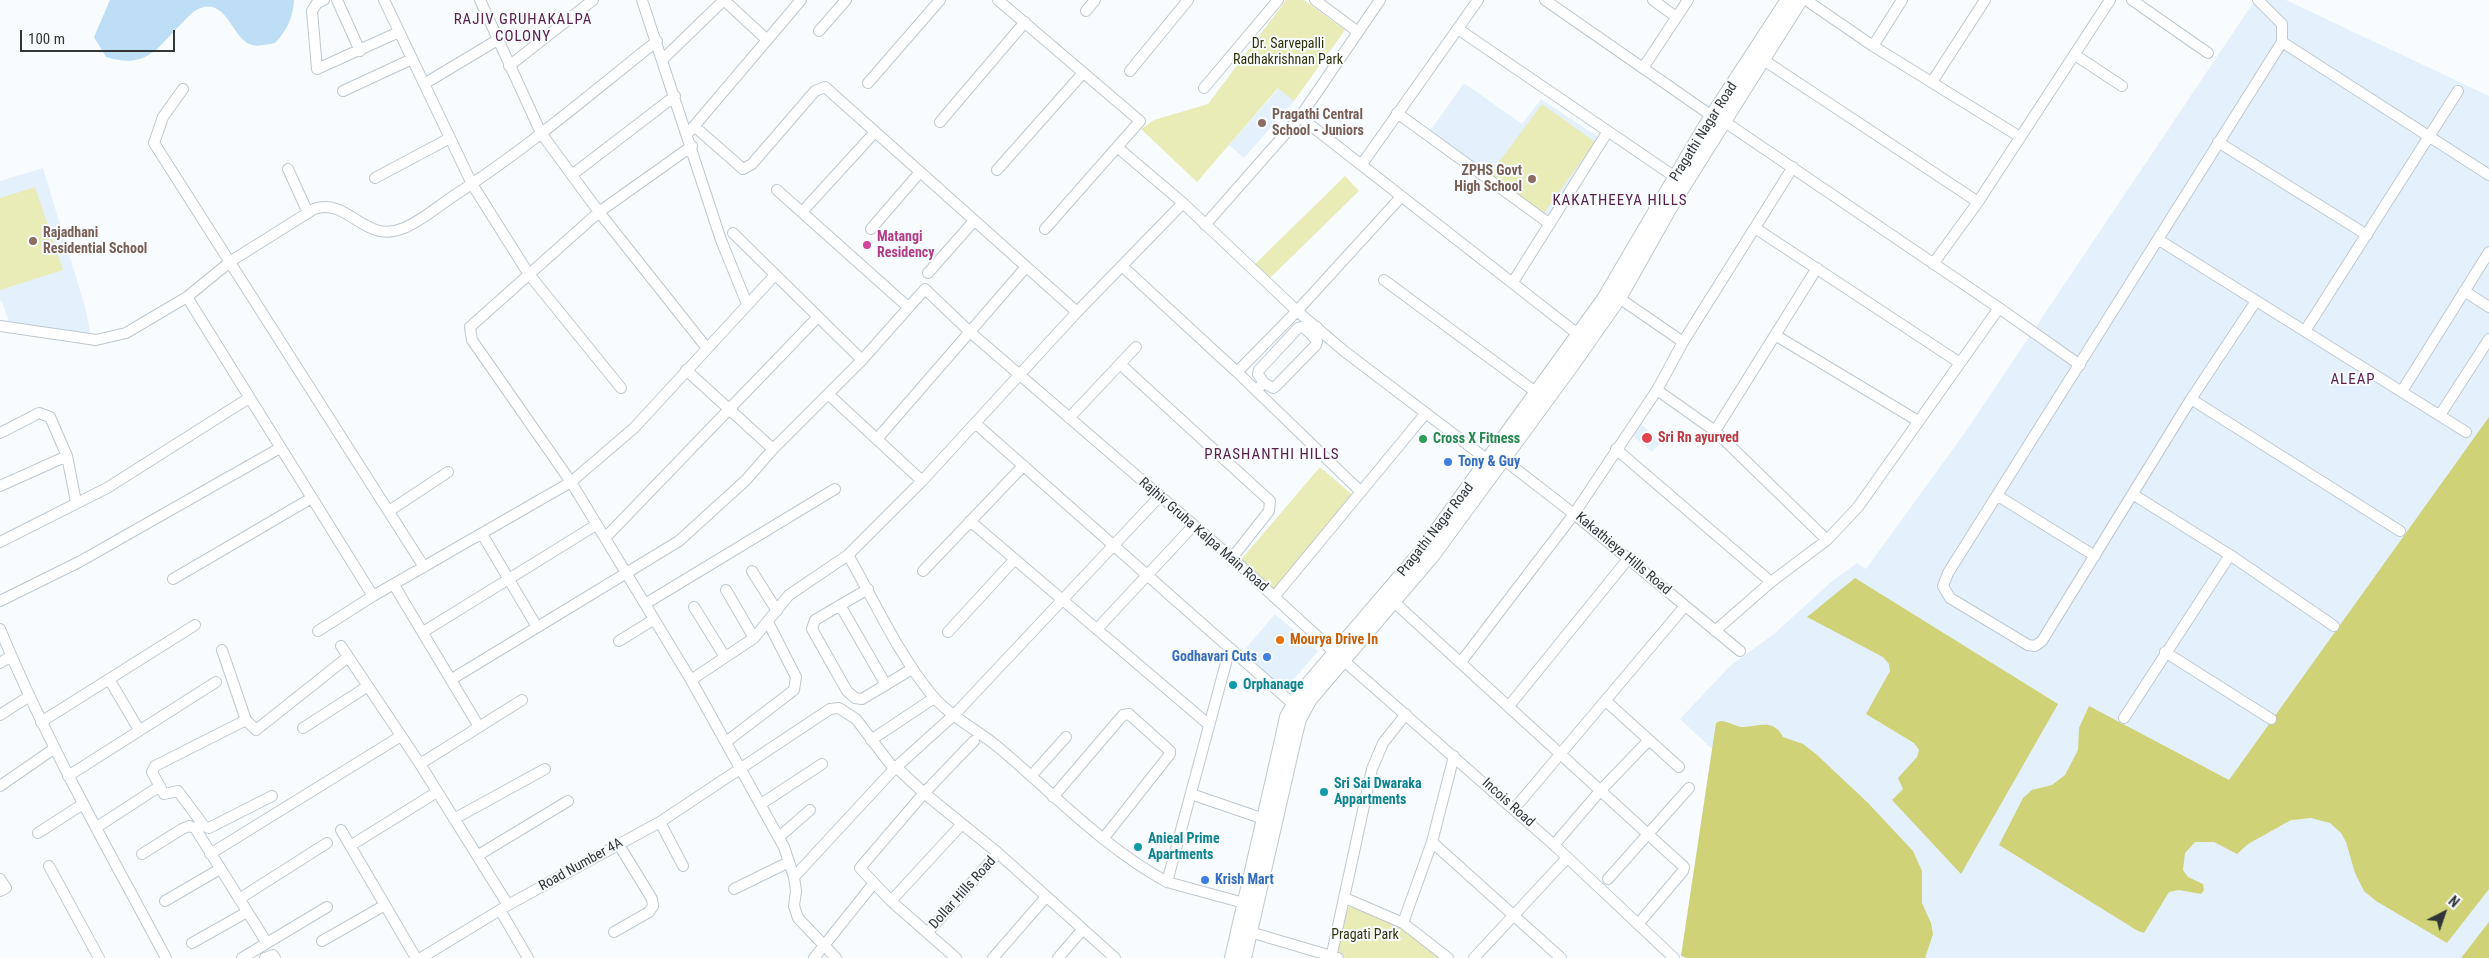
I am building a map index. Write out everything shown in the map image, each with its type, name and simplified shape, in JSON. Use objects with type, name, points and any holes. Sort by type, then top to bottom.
[{"type":"main road","name":"Pragathi Nagar Road","points":[[1232,958],[1282,740],[1293,704],[1312,678],[1340,657],[1394,602],[1442,542],[1503,460],[1619,298],[1788,0]]},
{"type":"main road","name":"Pragathi Nagar Road","points":[[1244,958],[1299,719],[1310,699],[1489,461],[1604,299],[1675,177],[1762,59],[1800,0]]},
{"type":"street","points":[[324,0],[317,3],[312,11],[317,69],[399,32]]},
{"type":"street","points":[[337,0],[360,51]]},
{"type":"street","points":[[384,0],[472,184],[528,274],[621,388]]},
{"type":"street","points":[[480,0],[541,133],[573,174],[599,212],[706,347]]},
{"type":"street","points":[[509,66],[593,0]]},
{"type":"street","points":[[642,0],[675,96],[691,130],[692,146],[721,240],[747,304]]},
{"type":"street","points":[[662,60],[724,0],[766,39]]},
{"type":"street","points":[[691,130],[766,39],[801,0]]},
{"type":"street","points":[[818,31],[846,0]]},
{"type":"street","points":[[868,83],[940,0]]},
{"type":"street","points":[[998,0],[1140,121],[1045,229]]},
{"type":"street","points":[[1086,11],[1095,0]]},
{"type":"street","points":[[1130,71],[1188,0]]},
{"type":"street","points":[[1204,88],[1278,0]]},
{"type":"street","points":[[1315,0],[1358,32]]},
{"type":"street","points":[[1205,225],[1300,117],[1380,0]]},
{"type":"street","points":[[1362,164],[1478,0]]},
{"type":"street","points":[[1545,0],[1643,68],[1793,167],[2080,365]]},
{"type":"street","points":[[1652,0],[1676,17]]},
{"type":"street","points":[[1643,68],[1688,0]]},
{"type":"street","points":[[1806,0],[1873,46],[2020,137]]},
{"type":"street","points":[[1873,46],[1902,0]]},
{"type":"street","points":[[1932,82],[1985,0]]},
{"type":"street","points":[[1932,264],[1978,202],[2110,0]]},
{"type":"street","points":[[2132,0],[2208,53]]},
{"type":"street","points":[[2256,301],[2191,399],[2134,495],[2043,639],[2035,646],[2028,645],[1950,598],[1946,593],[1944,580],[2282,42],[2282,24],[2258,0]]},
{"type":"street","points":[[940,122],[1025,22]]},
{"type":"street","points":[[1458,29],[1675,177]]},
{"type":"street","points":[[424,84],[498,39]]},
{"type":"street","points":[[0,326],[96,340],[126,332],[187,297],[231,261],[308,213],[326,205],[342,211],[365,227],[388,232],[404,228],[472,184],[541,133],[656,41]]},
{"type":"street","points":[[2282,42],[2489,175]]},
{"type":"street","points":[[2075,55],[2122,86]]},
{"type":"street","points":[[343,91],[412,59]]},
{"type":"street","points":[[1762,59],[1978,202]]},
{"type":"street","points":[[998,170],[1083,73]]},
{"type":"street","points":[[691,130],[743,169],[752,164],[814,91],[825,87],[1077,312]]},
{"type":"street","points":[[183,89],[163,117],[154,143],[231,261],[424,567]]},
{"type":"street","points":[[2305,330],[2458,91]]},
{"type":"street","points":[[573,174],[675,96]]},
{"type":"street","points":[[1397,113],[1550,224]]},
{"type":"street","points":[[1300,117],[1579,334]]},
{"type":"street","points":[[1513,282],[1608,131]]},
{"type":"street","points":[[802,212],[875,132]]},
{"type":"street","points":[[375,178],[450,138]]},
{"type":"street","points":[[2218,142],[2367,235]]},
{"type":"street","points":[[692,146],[599,212],[470,327],[470,333],[472,340],[571,482],[691,680],[779,837],[794,877],[796,891],[794,906],[798,918],[824,948],[836,958]]},
{"type":"street","points":[[1117,147],[1183,203],[1297,311],[1314,331],[1317,341],[1316,345],[1290,372],[1273,388],[1264,382],[1258,374],[1259,370],[1298,328],[1303,327],[1314,331],[1344,351],[1489,461]]},
{"type":"street","points":[[1460,662],[1574,514],[1657,390],[1683,342],[1793,167]]},
{"type":"street","points":[[288,170],[308,213]]},
{"type":"street","points":[[871,229],[920,172]]},
{"type":"street","points":[[452,679],[679,542],[746,480],[773,449],[862,360],[908,307],[777,190]]},
{"type":"street","points":[[1237,372],[1297,311],[1401,197]]},
{"type":"street","points":[[691,680],[754,638],[789,595],[801,585],[848,555],[922,481],[1077,312],[1183,203]]},
{"type":"street","points":[[928,273],[974,220]]},
{"type":"street","points":[[1755,228],[1960,363]]},
{"type":"street","points":[[734,233],[862,360]]},
{"type":"street","points":[[2159,240],[2466,432]]},
{"type":"street","points":[[2402,391],[2489,252]]},
{"type":"street","points":[[1122,266],[1237,372],[1361,492]]},
{"type":"street","points":[[877,439],[1026,267]]},
{"type":"street","points":[[1715,431],[1817,268]]},
{"type":"street","points":[[318,631],[373,596],[571,482],[634,428],[706,347],[775,275]]},
{"type":"street","points":[[1384,280],[1537,393]]},
{"type":"street","name":"Rajhiv Gruha Kalpa Main Road","points":[[908,307],[925,289],[970,332],[1020,373],[1192,526],[1232,558],[1340,657]]},
{"type":"street","points":[[2464,291],[2489,307]]},
{"type":"street","points":[[187,297],[310,499],[373,596]]},
{"type":"street","points":[[1619,298],[1683,342]]},
{"type":"street","points":[[1715,631],[1771,582],[1827,540],[1858,508],[1999,308]]},
{"type":"street","points":[[605,538],[818,317]]},
{"type":"street","points":[[1775,335],[1918,421]]},
{"type":"street","points":[[2440,416],[2489,339]]},
{"type":"street","points":[[1069,418],[1136,347]]},
{"type":"street","points":[[1120,364],[1270,501],[1269,511],[1232,558]]},
{"type":"street","points":[[686,370],[773,449]]},
{"type":"street","points":[[1256,390],[1264,382]]},
{"type":"street","points":[[1657,390],[1715,431],[1827,540]]},
{"type":"street","points":[[828,394],[922,481]]},
{"type":"street","points":[[0,542],[107,488],[249,398]]},
{"type":"street","points":[[2191,399],[2400,531]]},
{"type":"street","points":[[0,433],[40,413],[50,417],[67,456],[76,502]]},
{"type":"street","points":[[1274,597],[1426,414]]},
{"type":"street","points":[[975,423],[1293,704]]},
{"type":"street","points":[[0,600],[78,562],[280,448]]},
{"type":"street","points":[[1616,449],[1771,582]]},
{"type":"street","points":[[0,486],[67,456]]},
{"type":"street","name":"Kakathieya Hills Road","points":[[1503,460],[1574,514],[1740,651]]},
{"type":"street","points":[[923,571],[1023,466]]},
{"type":"street","points":[[389,511],[448,472]]},
{"type":"street","points":[[645,604],[835,489]]},
{"type":"street","points":[[2134,495],[2230,554],[2334,626]]},
{"type":"street","points":[[794,877],[895,769],[955,714],[1061,598],[1115,546],[1159,496]]},
{"type":"street","points":[[1998,496],[2095,556]]},
{"type":"street","points":[[173,579],[310,499]]},
{"type":"street","points":[[970,521],[1208,724]]},
{"type":"street","points":[[423,632],[596,525]]},
{"type":"street","points":[[1097,629],[1192,526]]},
{"type":"street","points":[[482,534],[537,627]]},
{"type":"street","points":[[2124,718],[2230,554]]},
{"type":"street","points":[[848,555],[912,668],[934,698],[1032,775],[1102,839],[1138,866],[1168,882],[1244,903]]},
{"type":"street","points":[[948,632],[1015,559]]},
{"type":"street","points":[[1509,706],[1628,559]]},
{"type":"street","points":[[752,571],[777,611]]},
{"type":"street","points":[[394,585],[478,725]]},
{"type":"street","points":[[868,589],[816,620],[812,629],[847,691],[855,698],[862,699],[912,668]]},
{"type":"street","points":[[726,590],[754,638]]},
{"type":"street","points":[[1394,602],[1684,866],[1682,871],[1639,923]]},
{"type":"street","points":[[840,605],[886,685]]},
{"type":"street","points":[[1514,809],[1607,702],[1685,606]]},
{"type":"street","points":[[694,607],[725,658]]},
{"type":"street","points":[[620,641],[653,620]]},
{"type":"street","points":[[726,742],[794,690],[796,677],[768,622]]},
{"type":"street","points":[[41,722],[195,625]]},
{"type":"street","points":[[0,629],[28,697],[68,776],[166,958]]},
{"type":"street","points":[[341,646],[420,764],[477,856],[528,958]]},
{"type":"street","points":[[1168,882],[1208,724],[1230,648]]},
{"type":"street","points":[[222,650],[246,720],[256,730],[348,657]]},
{"type":"street","points":[[2165,652],[2271,719]]},
{"type":"street","points":[[0,663],[11,656]]},
{"type":"street","name":"Incois Road","points":[[1340,657],[1554,845],[1674,958]]},
{"type":"street","points":[[109,679],[139,730]]},
{"type":"street","points":[[68,776],[216,682]]},
{"type":"street","points":[[303,728],[368,686]]},
{"type":"street","points":[[0,715],[28,697]]},
{"type":"street","points":[[871,740],[934,698]]},
{"type":"street","points":[[420,764],[478,725],[522,700]]},
{"type":"street","points":[[1607,702],[1679,767]]},
{"type":"street","name":"Road Number 4A","points":[[421,958],[504,908],[660,822],[830,709],[839,708],[846,710],[856,719],[895,769],[924,793]]},
{"type":"street","points":[[1053,796],[1122,715],[1129,714],[1170,750],[1169,757],[1102,839]]},
{"type":"street","points":[[1250,932],[1333,957],[1372,769],[1383,744],[1406,714]]},
{"type":"street","points":[[246,720],[155,766],[152,772],[164,794],[178,791],[181,793],[204,826],[209,828],[272,796]]},
{"type":"street","points":[[210,854],[401,736]]},
{"type":"street","points":[[1032,775],[1066,737]]},
{"type":"street","points":[[1554,845],[1600,791],[1649,740]]},
{"type":"street","name":"Dollar Hills Road","points":[[956,958],[891,901],[860,868],[924,793],[974,741]]},
{"type":"street","points":[[0,786],[55,748]]},
{"type":"street","points":[[1403,923],[1432,842],[1454,756]]},
{"type":"street","points":[[761,804],[822,764]]},
{"type":"street","points":[[454,819],[545,769]]},
{"type":"street","points":[[97,827],[160,786]]},
{"type":"street","points":[[1608,879],[1689,788]]},
{"type":"street","points":[[350,846],[437,792]]},
{"type":"street","name":"Dollar Hills Road","points":[[924,793],[998,853],[1115,958]]},
{"type":"street","points":[[1191,794],[1264,819]]},
{"type":"street","points":[[477,856],[568,801]]},
{"type":"street","points":[[38,834],[83,804]]},
{"type":"street","points":[[779,837],[810,810]]},
{"type":"street","points":[[660,822],[683,866]]},
{"type":"street","points":[[891,901],[962,824]]},
{"type":"street","points":[[142,854],[189,826],[195,828],[267,943]]},
{"type":"street","points":[[341,830],[416,958]]},
{"type":"street","points":[[1432,842],[1561,958]]},
{"type":"street","points":[[239,899],[327,843]]},
{"type":"street","points":[[614,932],[649,912],[653,906],[652,899],[618,845]]},
{"type":"street","name":"Dollar Hills Road","points":[[928,932],[998,853]]},
{"type":"street","points":[[1474,958],[1567,858]]},
{"type":"street","points":[[734,889],[789,862]]},
{"type":"street","points":[[49,866],[99,958]]},
{"type":"street","points":[[165,901],[220,869]]},
{"type":"street","points":[[0,879],[6,888],[0,892]]},
{"type":"street","points":[[814,958],[824,948],[874,883]]},
{"type":"street","points":[[993,958],[1046,897]]},
{"type":"street","points":[[1345,898],[1403,923],[1448,958]]},
{"type":"street","points":[[322,941],[385,905]]},
{"type":"street","points":[[242,958],[327,908]]},
{"type":"street","points":[[192,943],[247,912]]},
{"type":"street","points":[[1058,958],[1083,929]]},
{"type":"street","points":[[265,958],[270,955],[275,958]]},
{"type":"shaded area","points":[[2255,0],[2286,0],[2489,96],[2489,958],[1687,958],[1681,956],[1712,749],[1680,719],[1731,665],[1774,634],[1831,582],[1857,563],[1866,569],[1966,431]]},
{"type":"shaded area","name":"ZPHS Govt High School","points":[[1464,83],[1522,124],[1541,99],[1601,139],[1547,218],[1428,134]]},
{"type":"shaded area","name":"Pragathi Central School - Juniors","points":[[1279,88],[1294,101],[1244,158],[1229,145]]},
{"type":"shaded area","name":"Rajadhani Residential School","points":[[43,168],[85,307],[91,336],[10,326],[2,301],[0,301],[0,181]]},
{"type":"shaded area","name":"Sri Rn ayurved","points":[[1641,424],[1661,442],[1652,452],[1632,435]]},
{"type":"shaded area","points":[[1275,614],[1318,651],[1283,692],[1240,655]]},
{"type":"green space","name":"Dr. Sarvepalli Radhakrishnan Park","points":[[1286,0],[1304,0],[1345,30],[1294,101],[1278,88],[1197,182],[1141,129],[1154,120],[1208,104]]},
{"type":"green space","points":[[1542,104],[1595,142],[1544,213],[1490,174]]},
{"type":"green space","points":[[1345,176],[1359,191],[1268,280],[1253,266]]},
{"type":"green space","points":[[35,187],[63,270],[0,290],[0,198]]},
{"type":"green space","points":[[2489,417],[2489,889],[2447,943],[2376,901],[2364,891],[2355,873],[2346,842],[2341,833],[2330,823],[2311,818],[2291,820],[2248,844],[2237,854],[2214,842],[2195,842],[2185,853],[2183,870],[2188,877],[2203,884],[2204,890],[2201,894],[2179,890],[2169,892],[2144,933],[1999,845],[2023,798],[2032,790],[2052,785],[2065,775],[2078,750],[2079,728],[2089,706],[2229,780]]},
{"type":"green space","points":[[1320,467],[1355,497],[1274,592],[1239,562]]},
{"type":"green space","points":[[1855,578],[2058,704],[1961,874],[1892,800],[1903,789],[1898,778],[1917,757],[1919,750],[1914,743],[1866,714],[1890,671],[1889,664],[1883,657],[1807,617]]},
{"type":"green space","points":[[1720,721],[1740,727],[1770,725],[1775,727],[1783,737],[1803,744],[1868,803],[1913,851],[1922,871],[1922,903],[1931,923],[1933,934],[1925,958],[1687,958],[1681,956],[1716,723]]},
{"type":"green space","name":"Pragati Park","points":[[1354,904],[1402,929],[1443,958],[1345,958],[1336,954],[1347,908]]},
{"type":"green space","points":[[2489,922],[2489,958],[2461,958]]},
{"type":"water","points":[[110,0],[294,0],[289,23],[275,43],[258,46],[245,42],[219,10],[212,7],[204,7],[191,14],[152,53],[143,58],[121,60],[106,57],[94,37]]},
{"type":"place","name":"Pragathi Central School - Juniors","points":[[1262,123]]},
{"type":"place","name":"ZPHS Govt High School","points":[[1532,179]]},
{"type":"place","name":"Rajadhani Residential School","points":[[33,241]]},
{"type":"place","name":"Matangi Residency","points":[[867,245]]},
{"type":"place","name":"Sri Rn ayurved","points":[[1647,438]]},
{"type":"place","name":"Cross X Fitness","points":[[1423,439]]},
{"type":"place","name":"Tony & Guy","points":[[1448,462]]},
{"type":"place","name":"Mourya Drive In","points":[[1280,640]]},
{"type":"place","name":"Godhavari Cuts","points":[[1267,657]]},
{"type":"place","name":"Orphanage","points":[[1233,685]]},
{"type":"place","name":"Sri Sai Dwaraka Appartments","points":[[1324,792]]},
{"type":"place","name":"Anieal Prime Apartments","points":[[1138,847]]},
{"type":"place","name":"Krish Mart","points":[[1205,880]]},
{"type":"district","name":"RAJIV GRUHAKALPA COLONY","points":[[523,28]]},
{"type":"district","name":"KAKATHEEYA HILLS","points":[[1620,201]]},
{"type":"district","name":"ALEAP","points":[[2353,380]]},
{"type":"district","name":"PRASHANTHI HILLS","points":[[1272,455]]}]
